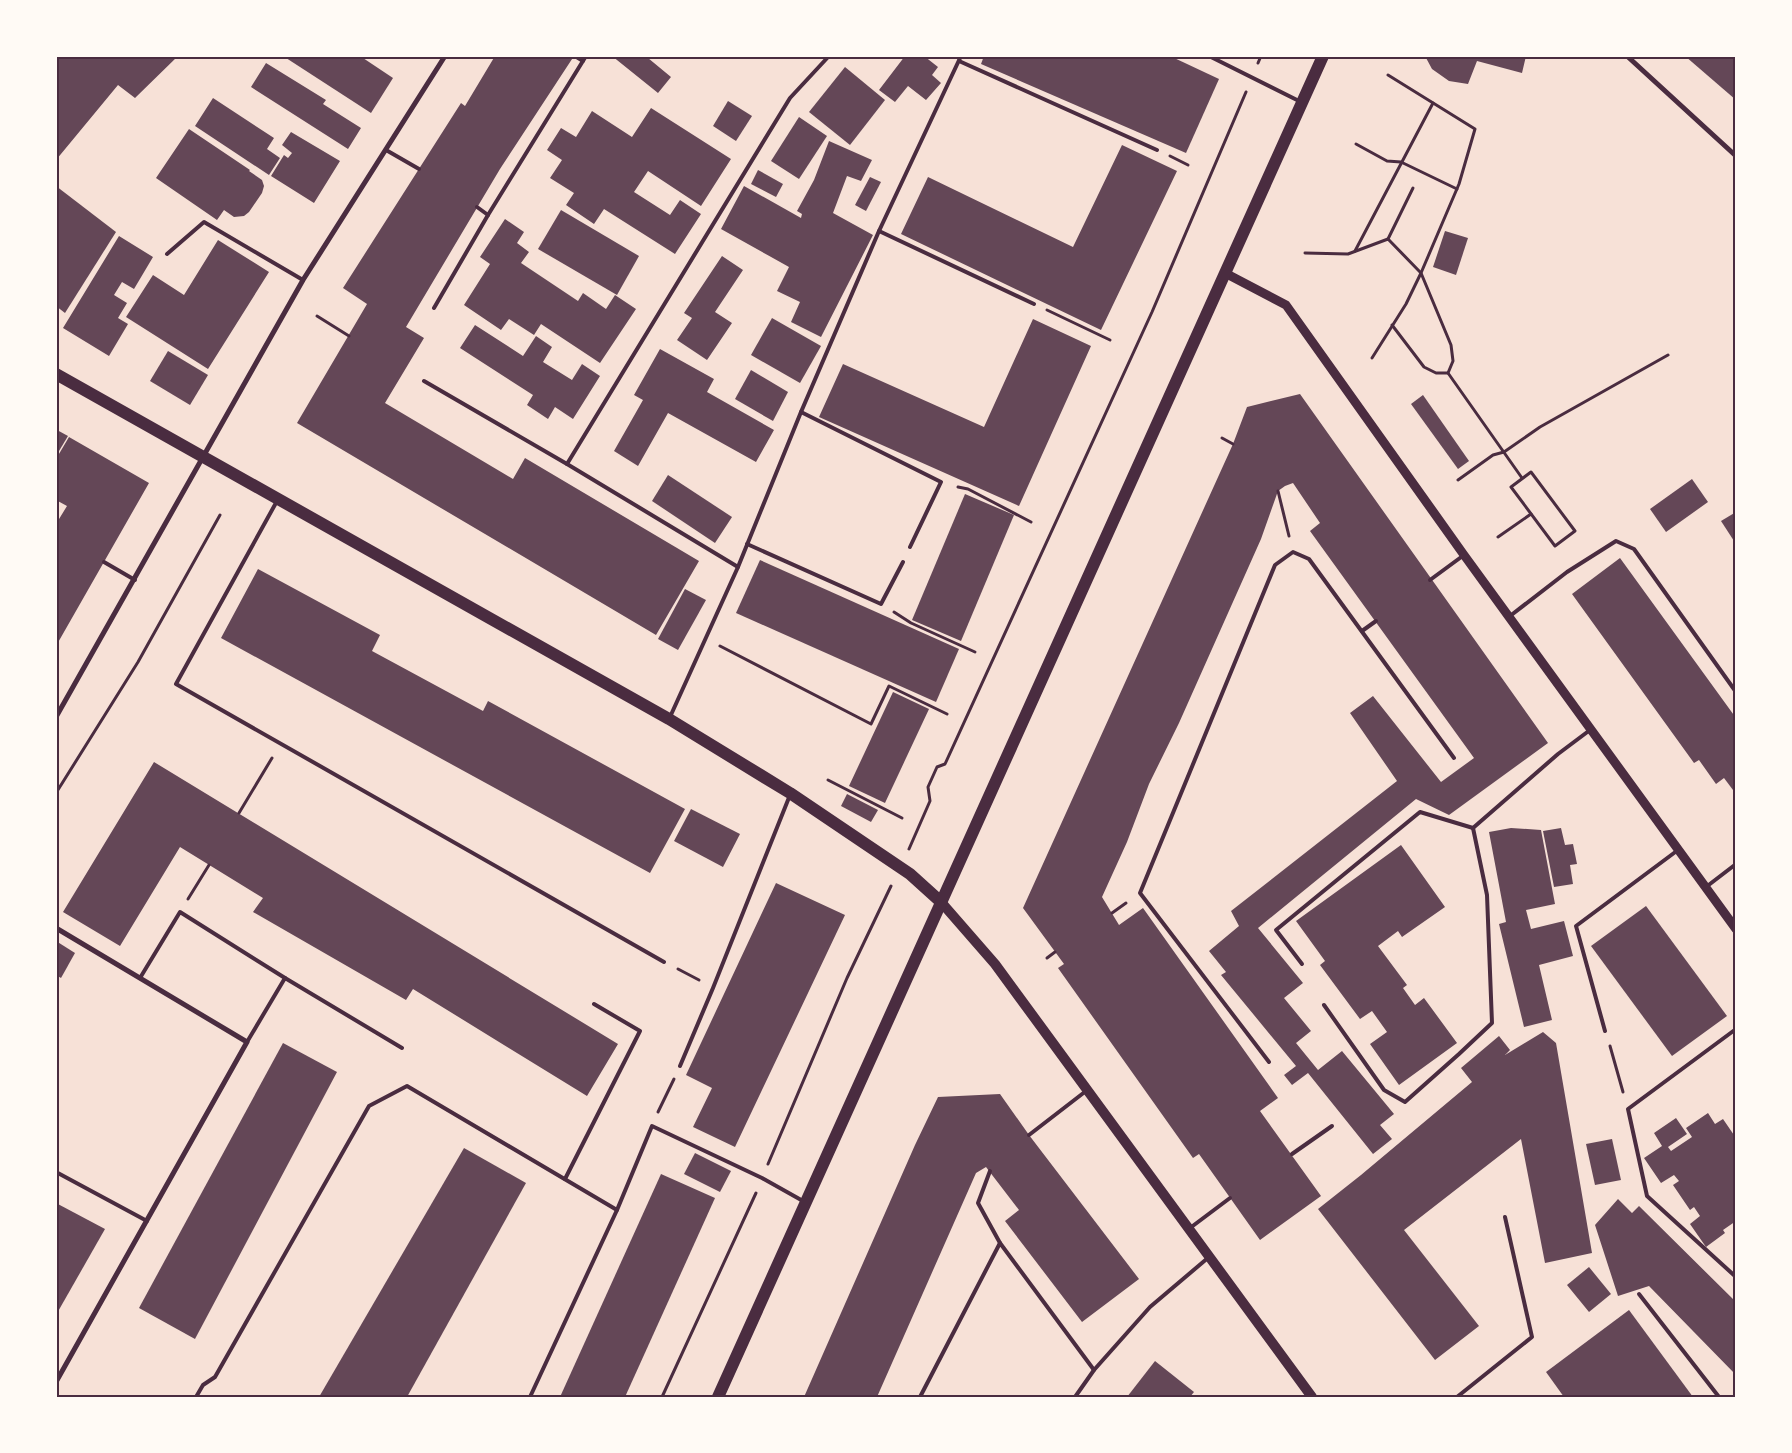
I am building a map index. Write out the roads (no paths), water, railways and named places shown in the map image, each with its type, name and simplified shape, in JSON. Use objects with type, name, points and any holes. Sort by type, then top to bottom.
[{"type":"main road","points":[[718,1397],[1323,56]]},
{"type":"main road","points":[[56,374],[669,719],[790,793],[917,880],[941,902],[996,964],[1312,1397]]},
{"type":"street","points":[[56,717],[303,280],[445,56]]},
{"type":"street","points":[[1626,56],[1736,156]]},
{"type":"street","points":[[1225,273],[1286,305],[1590,730],[1706,887],[1732,917],[1736,929]]},
{"type":"street","points":[[56,928],[247,1042],[56,1382]]},
{"type":"lane","points":[[575,56],[583,61]]},
{"type":"lane","points":[[434,308],[488,215],[586,56]]},
{"type":"lane","points":[[567,464],[790,98],[828,56]]},
{"type":"lane","points":[[1209,56],[1302,102]]},
{"type":"lane","points":[[669,719],[738,567],[801,412],[879,231],[960,59],[1157,150]]},
{"type":"lane","points":[[386,150],[419,169]]},
{"type":"lane","points":[[477,207],[488,215]]},
{"type":"lane","points":[[167,254],[204,222],[303,280]]},
{"type":"lane","points":[[879,231],[1034,304]]},
{"type":"lane","points":[[424,381],[738,567]]},
{"type":"lane","points":[[801,412],[941,482],[910,547]]},
{"type":"lane","points":[[278,499],[176,684],[664,962]]},
{"type":"lane","points":[[1509,617],[1567,572],[1616,540],[1634,549],[1736,692]]},
{"type":"lane","points":[[747,544],[881,604],[903,562]]},
{"type":"lane","points":[[1269,1062],[1140,893],[1276,565],[1293,552],[1309,559],[1454,758]]},
{"type":"lane","points":[[1430,580],[1464,555]]},
{"type":"lane","points":[[104,562],[135,580]]},
{"type":"lane","points":[[1362,631],[1376,621]]},
{"type":"lane","points":[[1473,828],[1558,754],[1590,730]]},
{"type":"lane","points":[[680,1066],[790,793]]},
{"type":"lane","points":[[1302,964],[1276,930],[1420,812],[1473,828]]},
{"type":"lane","points":[[1324,1005],[1384,1090],[1405,1102],[1492,1023],[1487,895],[1473,828]]},
{"type":"lane","points":[[1605,1030],[1576,926],[1678,850]]},
{"type":"lane","points":[[1706,887],[1736,864]]},
{"type":"lane","points":[[140,978],[180,912],[402,1048]]},
{"type":"lane","points":[[247,1042],[286,978]]},
{"type":"lane","points":[[565,1179],[640,1031],[594,1004]]},
{"type":"lane","points":[[1736,1029],[1628,1109],[1647,1196],[1736,1277]]},
{"type":"lane","points":[[196,1397],[203,1385],[215,1377],[370,1106],[407,1086],[617,1210]]},
{"type":"lane","points":[[1028,1135],[1088,1090]]},
{"type":"lane","points":[[530,1397],[617,1210],[652,1126],[762,1178],[806,1202]]},
{"type":"lane","points":[[1292,1154],[1332,1126]]},
{"type":"lane","points":[[990,1171],[978,1203],[1000,1243],[1094,1370]]},
{"type":"lane","points":[[56,1172],[147,1221]]},
{"type":"lane","points":[[1189,1228],[1230,1198]]},
{"type":"lane","points":[[1458,1397],[1532,1337],[1505,1217]]},
{"type":"lane","points":[[920,1397],[1000,1243]]},
{"type":"lane","points":[[1075,1397],[1094,1370],[1150,1307],[1209,1256]]},
{"type":"lane","points":[[1639,1294],[1719,1397]]}]
